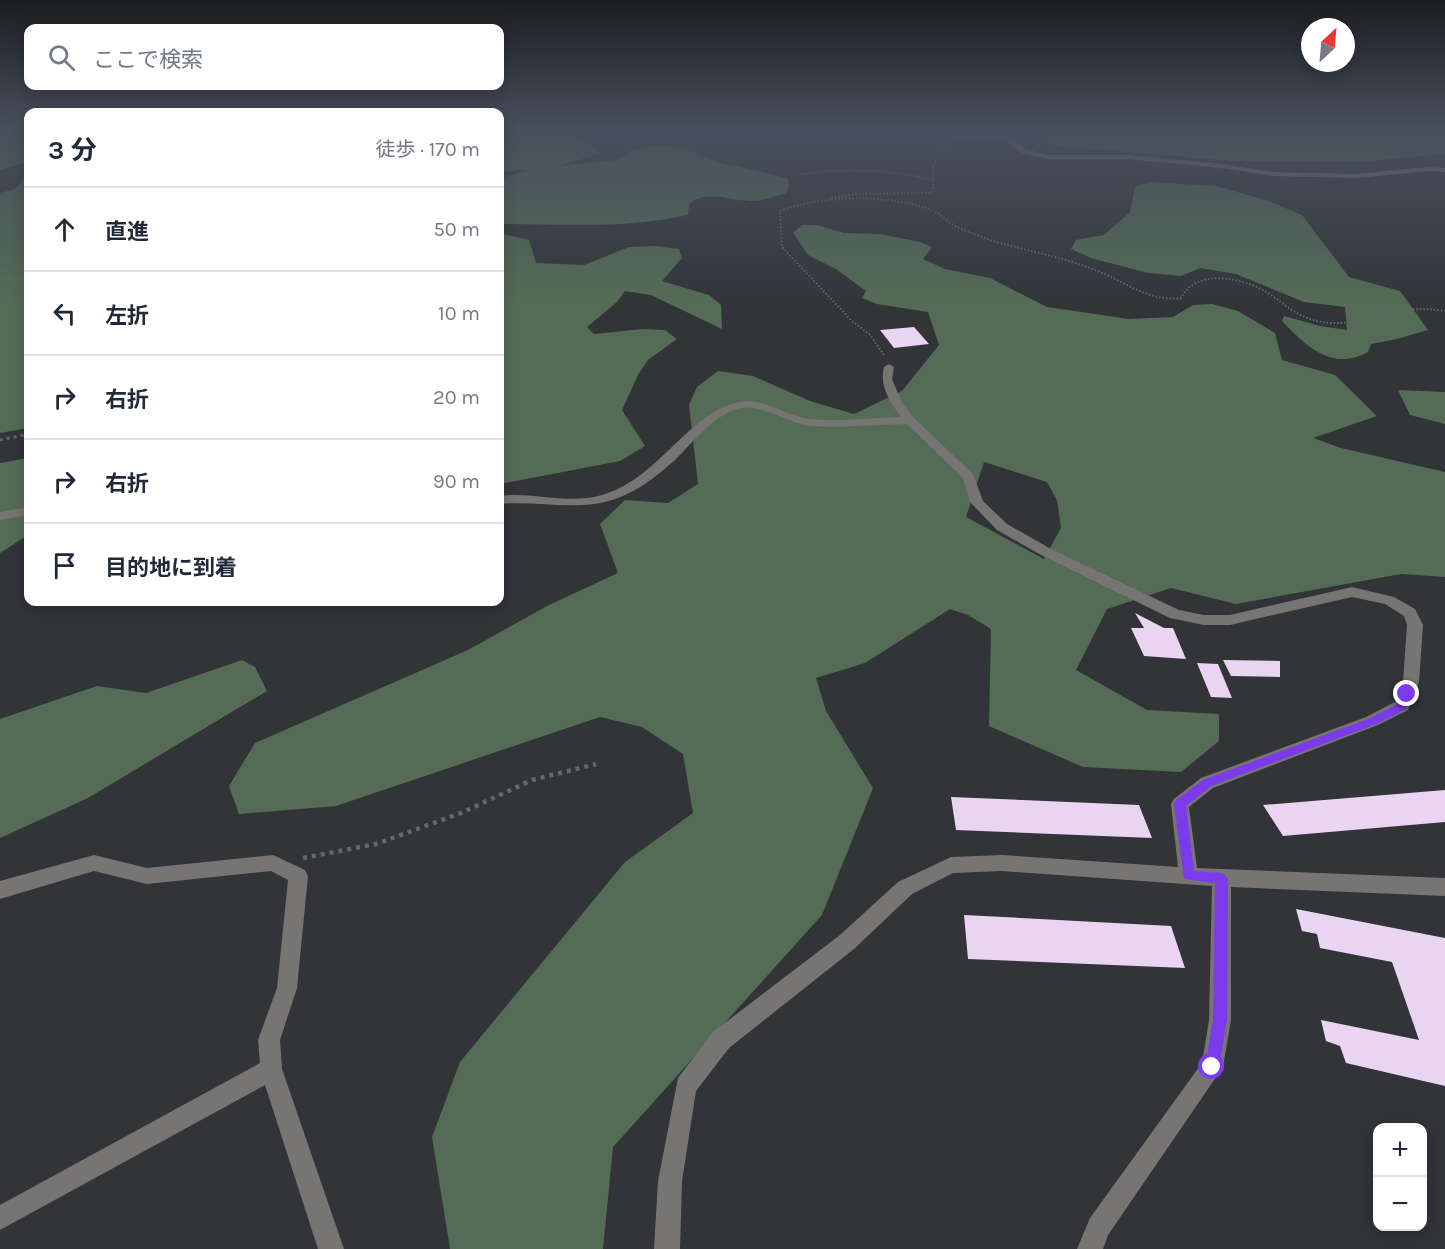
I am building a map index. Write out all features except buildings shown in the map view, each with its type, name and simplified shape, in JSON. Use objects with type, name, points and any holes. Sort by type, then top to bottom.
[{"type":"street","points":[[889,367],[886,379],[897,404],[910,420],[969,477],[977,502],[1002,527],[1046,552],[1176,614],[1204,620],[1230,620],[1352,592],[1389,600],[1410,613],[1415,625],[1411,682],[1402,706],[1372,722],[1207,783],[1180,804],[1188,876]]},
{"type":"street","points":[[504,499],[520,496],[584,502],[626,492],[712,417],[728,407],[742,404],[769,408],[808,422],[862,423],[910,420]]},
{"type":"street","points":[[0,516],[24,512]]},
{"type":"street","points":[[0,890],[94,863],[147,876],[273,863],[298,876],[287,988],[268,1040],[271,1069],[331,1249]]},
{"type":"street","points":[[667,1249],[670,1181],[686,1086],[721,1040],[847,942],[905,888],[951,865],[1002,863],[1222,878],[1445,887]]},
{"type":"street","points":[[1090,1249],[1098,1227],[1212,1067],[1220,1020],[1222,878]]},
{"type":"street","points":[[0,1218],[271,1069]]},
{"type":"path","points":[[889,367],[879,345],[851,320],[782,247],[780,212],[804,203],[856,194],[931,193],[933,189]]},
{"type":"path","points":[[828,199],[872,201],[928,208],[950,223],[978,236],[1083,265],[1158,298],[1172,301],[1181,298],[1188,287],[1203,280],[1216,279],[1252,285],[1265,291],[1293,312],[1327,324],[1344,325],[1418,309],[1445,311]]},
{"type":"path","points":[[0,273],[24,265]]},
{"type":"path","points":[[0,279],[24,279]]},
{"type":"path","points":[[0,440],[24,435]]},
{"type":"path","points":[[273,863],[376,844],[461,813],[532,780],[596,764]]},
{"type":"green space","points":[[24,189],[24,429],[0,433],[0,193]]},
{"type":"green space","points":[[504,189],[787,189],[786,193],[758,201],[703,197],[689,204],[688,215],[641,222],[594,225],[504,224]]},
{"type":"green space","points":[[1135,189],[1228,189],[1269,201],[1302,215],[1349,277],[1400,291],[1428,330],[1371,344],[1368,352],[1355,357],[1331,358],[1310,347],[1282,321],[1284,316],[1320,326],[1347,330],[1345,307],[1304,302],[1236,274],[1200,268],[1181,276],[1148,273],[1091,258],[1071,249],[1076,240],[1104,235],[1130,212]]},
{"type":"green space","points":[[802,225],[817,225],[844,233],[880,234],[920,242],[932,247],[923,259],[945,269],[990,278],[1047,307],[1129,319],[1173,317],[1193,305],[1212,304],[1238,311],[1275,333],[1282,360],[1335,375],[1377,416],[1313,438],[1341,448],[1445,472],[1445,577],[1401,574],[1236,604],[1171,588],[1107,609],[1076,670],[1147,710],[1219,714],[1219,741],[1181,772],[1083,767],[989,726],[991,629],[968,615],[950,609],[865,663],[816,678],[826,711],[873,788],[822,915],[613,1147],[603,1249],[450,1249],[432,1137],[460,1062],[625,862],[693,813],[683,754],[642,727],[600,717],[336,806],[239,814],[229,786],[255,743],[468,650],[549,605],[618,573],[600,524],[625,500],[668,503],[698,484],[689,405],[697,387],[718,371],[753,376],[810,401],[854,414],[902,391],[939,345],[928,312],[877,304],[862,298],[866,291],[836,269],[808,255],[793,233]],"holes":[[[984,462],[1047,482],[1057,500],[1061,528],[1044,559],[966,517]]]},
{"type":"green space","points":[[504,234],[529,240],[536,263],[584,265],[629,247],[655,246],[679,249],[682,258],[662,281],[709,295],[721,305],[722,329],[651,295],[625,291],[617,302],[587,327],[594,334],[643,329],[665,330],[677,339],[648,360],[639,373],[622,410],[645,446],[620,461],[504,483]]},
{"type":"green space","points":[[1398,390],[1445,392],[1445,424],[1410,415]]},
{"type":"green space","points":[[24,459],[24,538],[0,553],[0,463]]},
{"type":"green space","points":[[242,660],[255,667],[267,691],[88,798],[0,838],[0,719],[97,686],[146,693]]},
{"type":"route","points":[[1212,1067],[1220,1020],[1222,878],[1188,876],[1180,804],[1207,783],[1372,722],[1402,706],[1407,694]]}]
